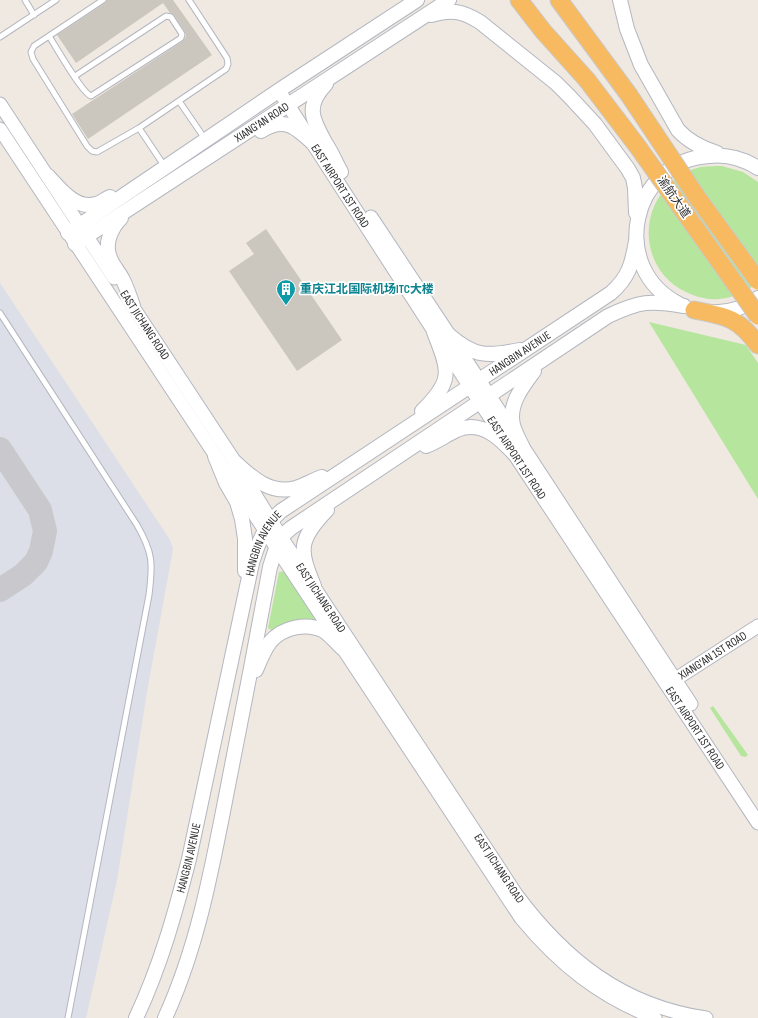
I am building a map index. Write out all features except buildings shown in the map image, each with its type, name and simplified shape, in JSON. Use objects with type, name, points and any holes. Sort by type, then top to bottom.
[{"type":"highway","points":[[519,0],[543,31],[587,80]]},
{"type":"highway","points":[[532,0],[587,80]]},
{"type":"highway","points":[[559,0],[629,95]]},
{"type":"highway","points":[[572,0],[629,95]]},
{"type":"highway","name":"渝航大道","points":[[587,80],[638,147],[758,316]]},
{"type":"highway","name":"渝航大道","points":[[629,95],[697,197],[758,281]]},
{"type":"highway","points":[[689,308],[726,317],[735,321],[748,332],[758,345]]},
{"type":"main road","points":[[376,26],[392,10],[399,0]]},
{"type":"main road","name":"XIANG'AN ROAD","points":[[72,239],[161,170],[417,0]]},
{"type":"main road","name":"XIANG'AN ROAD","points":[[84,231],[132,208],[449,0]]},
{"type":"main road","points":[[620,0],[627,28],[639,59],[678,130],[685,138],[694,144],[725,156],[752,163],[758,168]]},
{"type":"main road","points":[[421,18],[445,11],[455,11],[472,17],[556,83],[595,124],[628,168],[633,178],[636,197],[636,236],[641,261],[651,280],[665,295],[689,308]]},
{"type":"main road","points":[[337,73],[315,98],[312,114],[315,125],[341,172]]},
{"type":"main road","points":[[219,150],[246,141],[274,124],[286,125],[300,131],[314,144]]},
{"type":"main road","points":[[636,236],[639,211],[643,202],[653,185],[664,174],[675,166],[693,158],[703,156],[725,156]]},
{"type":"main road","points":[[48,176],[70,198],[83,204],[90,205],[101,202],[136,180],[161,170]]},
{"type":"main road","points":[[132,208],[114,227],[110,236],[108,251],[110,258],[123,280],[133,306]]},
{"type":"main road","name":"HANGBIN AVENUE","points":[[136,1018],[158,965],[179,900],[252,563],[268,525],[281,511],[604,297],[619,285],[630,268],[636,236]]},
{"type":"main road","name":"HANGBIN AVENUE","points":[[165,1018],[182,975],[203,904],[212,866],[270,567],[278,542],[291,528],[608,316],[636,304],[649,302],[715,312],[726,311],[739,308],[758,298]]},
{"type":"main road","points":[[402,432],[432,402],[444,384],[446,374],[445,361],[434,332]]},
{"type":"main road","points":[[450,335],[460,345],[477,353],[495,355],[526,349]]},
{"type":"main road","points":[[521,453],[513,426],[514,405],[521,388],[542,361]]},
{"type":"main road","points":[[397,457],[438,442],[456,431],[470,428],[478,428],[496,436],[521,453]]},
{"type":"main road","points":[[215,456],[226,483],[236,502],[244,529],[244,600]]},
{"type":"main road","points":[[236,462],[258,482],[270,487],[282,489],[296,488],[352,465]]},
{"type":"main road","points":[[332,500],[318,503],[315,501],[314,496],[316,492],[352,465]]},
{"type":"main road","points":[[314,586],[303,557],[306,538],[315,522],[347,490]]},
{"type":"main road","points":[[245,698],[265,649],[284,631],[300,627],[316,628],[330,636],[342,648]]},
{"type":"street","name":"EAST AIRPORT 1ST ROAD","points":[[282,89],[341,172],[450,335],[474,384]]},
{"type":"street","name":"EAST AIRPORT 1ST ROAD","points":[[291,103],[314,144],[434,332],[485,399],[671,682],[758,808]]},
{"type":"street","name":"EAST JICHANG ROAD","points":[[0,104],[236,462],[268,525],[342,648],[509,901],[534,934],[562,963],[594,987],[636,1010],[655,1018]]},
{"type":"street","name":"EAST JICHANG ROAD","points":[[0,129],[215,456],[268,525]]},
{"type":"street","name":"EAST JICHANG ROAD","points":[[278,542],[314,586],[516,894],[544,929],[584,967],[621,991],[659,1007],[678,1013],[706,1018]]},
{"type":"street","name":"XIANG'AN 1ST ROAD","points":[[671,682],[758,626]]},
{"type":"street","name":"EAST AIRPORT 1ST ROAD","points":[[671,682],[758,823]]},
{"type":"lane","points":[[25,0],[34,15]]},
{"type":"lane","points":[[0,37],[56,0]]},
{"type":"lane","points":[[103,0],[49,36],[31,50],[31,56],[90,149],[95,152],[98,152],[139,128],[226,69],[228,64],[227,58],[189,0]]},
{"type":"lane","points":[[49,36],[74,76],[87,94],[91,96],[181,38],[182,34],[171,18],[166,16],[74,76]]},
{"type":"lane","points":[[179,101],[206,140]]},
{"type":"lane","points":[[139,128],[161,170]]},
{"type":"lane","points":[[0,313],[137,525],[149,548],[151,559],[152,572],[149,595],[68,1018]]},
{"type":"shaded area","points":[[0,283],[170,540],[173,549],[148,686],[117,880],[86,1018],[0,1018]]},
{"type":"green space","points":[[706,166],[722,166],[743,172],[758,182],[758,283],[735,296],[711,299],[698,297],[686,292],[672,283],[661,271],[653,257],[649,242],[649,226],[653,210],[660,196],[674,180],[693,169]]},
{"type":"green space","points":[[649,322],[746,345],[758,363],[758,499]]},
{"type":"green space","points":[[285,571],[316,619],[315,621],[298,621],[288,623],[273,631],[268,628],[279,572]]},
{"type":"green space","points":[[713,706],[748,755],[745,757],[741,756],[710,708]]},
{"type":"taxiway","points":[[0,449],[40,510],[45,531],[41,551],[36,562],[23,575],[0,590]]},
{"type":"place","name":"重庆江北国际机场ITC大楼","points":[[286,306]]}]
